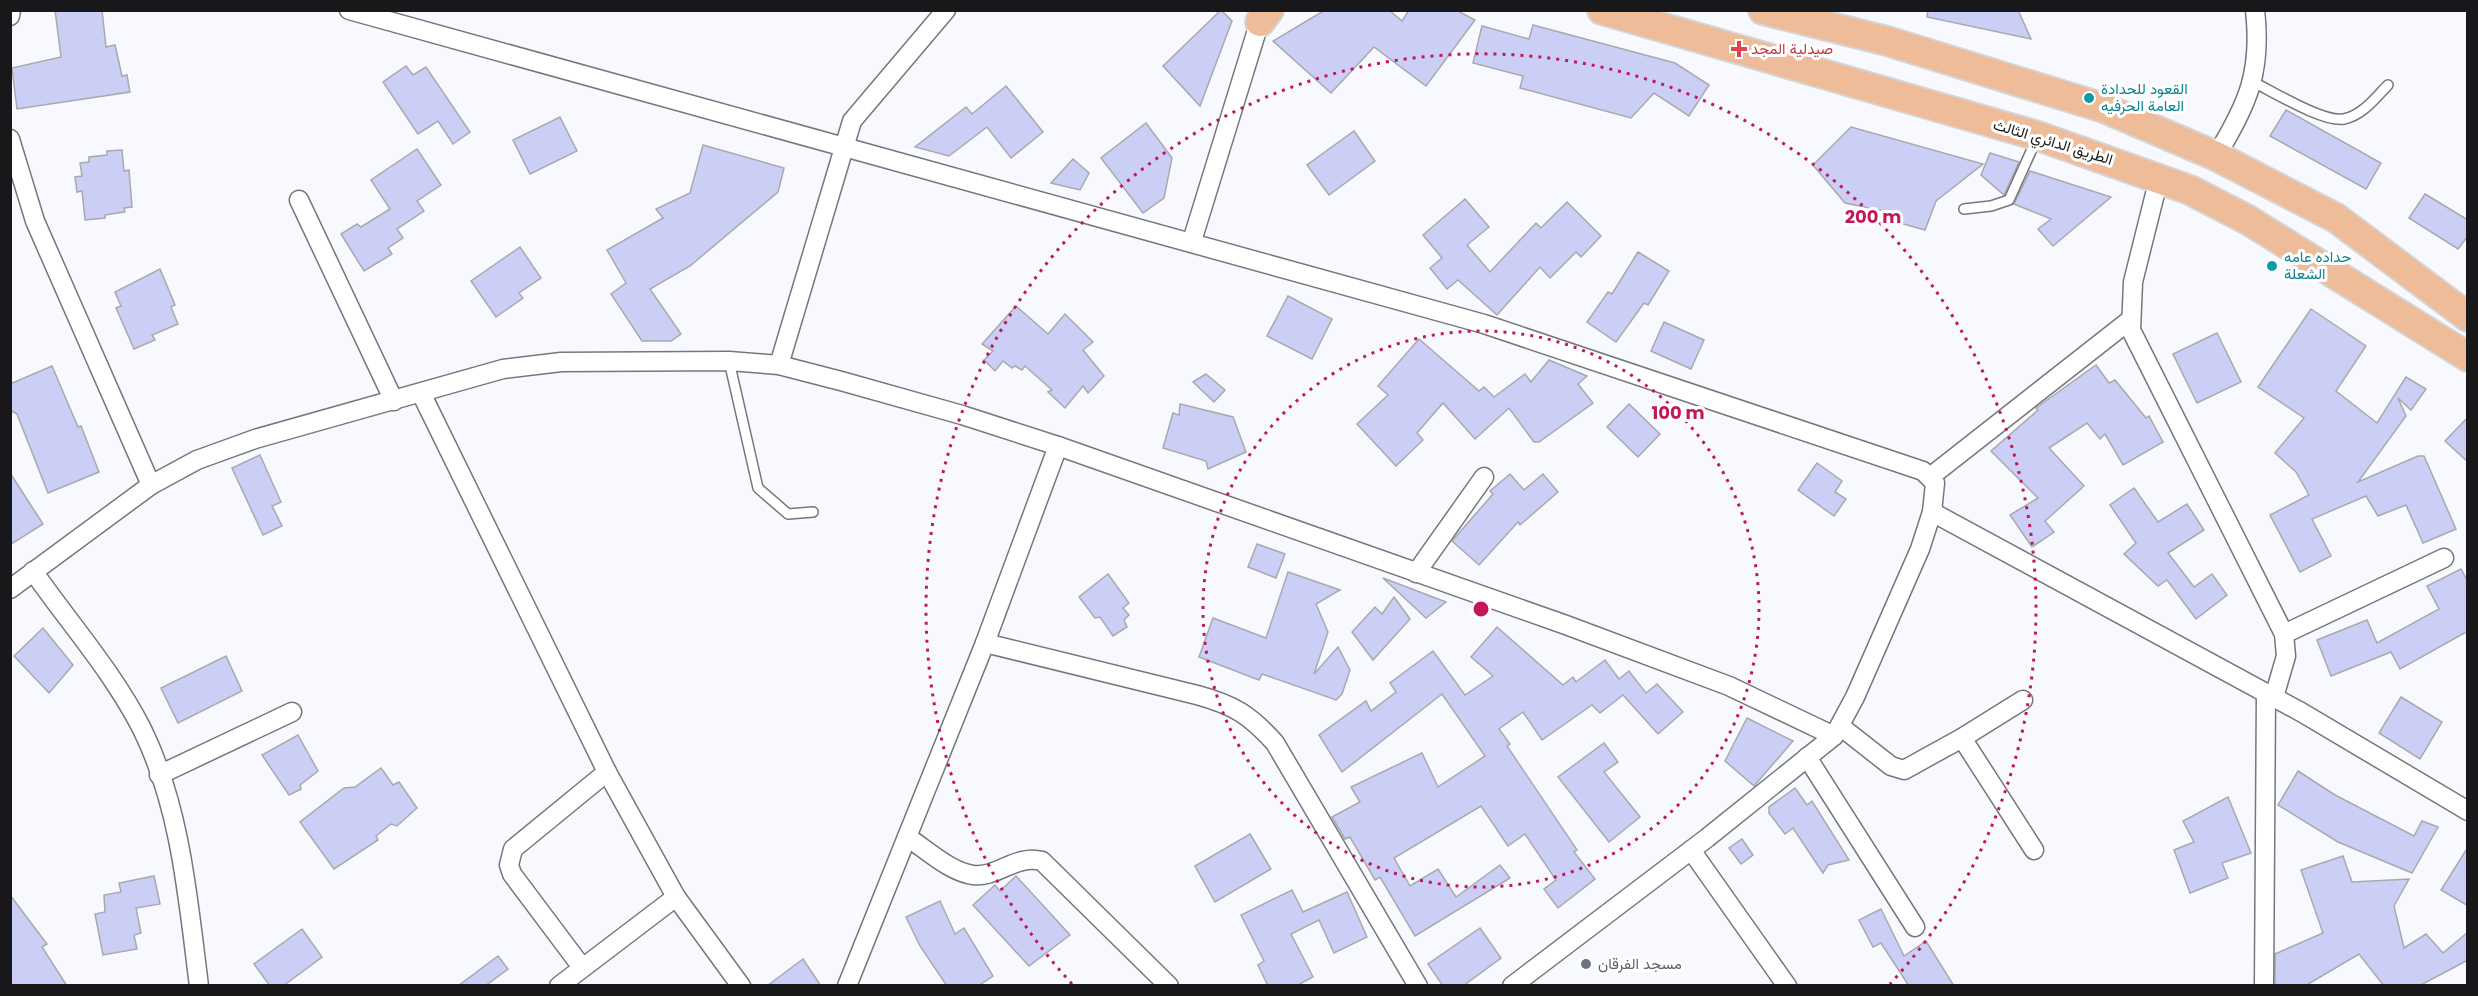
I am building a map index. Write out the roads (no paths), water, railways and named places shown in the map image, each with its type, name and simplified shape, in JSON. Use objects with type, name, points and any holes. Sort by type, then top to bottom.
[{"type":"main road","name":"الطريق الدائري الثالث","points":[[1602,10],[2038,135],[2190,190],[2248,220],[2468,357]]},
{"type":"main road","points":[[1763,10],[1887,41],[2104,108],[2216,156],[2336,218],[2468,317]]},
{"type":"street","points":[[10,16],[11,10]]},
{"type":"street","points":[[349,10],[1192,241],[1484,324],[1912,467],[1930,477],[1936,491],[1932,512],[1894,612],[1837,731],[1536,979],[1512,986]]},
{"type":"street","points":[[778,365],[852,121],[946,10]]},
{"type":"street","points":[[2216,156],[2242,114],[2253,82],[2258,33],[2255,10]]},
{"type":"street","points":[[1192,241],[1262,13]]},
{"type":"street","points":[[10,139],[35,221],[151,485]]},
{"type":"street","points":[[2159,178],[2133,282],[2130,320],[2134,339],[2284,634],[2286,656],[2270,695],[2264,986]]},
{"type":"street","points":[[299,200],[394,400]]},
{"type":"street","points":[[1930,477],[2130,320]]},
{"type":"street","points":[[10,589],[151,485],[197,460],[255,439],[504,369],[561,362],[729,361],[778,365],[962,415],[1058,446],[1729,686],[1837,731],[1898,770],[1904,770],[1962,738],[2023,700]]},
{"type":"street","points":[[421,393],[607,772],[676,897],[741,986]]},
{"type":"street","points":[[847,986],[985,643],[1058,446]]},
{"type":"street","points":[[1416,573],[1484,477]]},
{"type":"street","points":[[1932,512],[2270,695],[2468,811]]},
{"type":"street","points":[[2284,634],[2444,558]]},
{"type":"street","points":[[33,571],[116,683],[142,730],[159,775],[183,861],[199,986]]},
{"type":"street","points":[[985,643],[1197,695],[1227,704],[1243,712],[1275,743],[1418,986]]},
{"type":"street","points":[[159,775],[292,712]]},
{"type":"street","points":[[1962,738],[2034,850]]},
{"type":"street","points":[[1808,757],[1915,927]]},
{"type":"street","points":[[581,966],[512,874],[510,857],[513,849],[607,772]]},
{"type":"street","points":[[907,837],[960,871],[973,875],[985,874],[1020,861],[1033,859],[1042,861],[1168,986]]},
{"type":"street","points":[[1691,850],[1787,986]]},
{"type":"street","points":[[559,986],[581,966],[676,897]]},
{"type":"lane","points":[[2253,82],[2311,112],[2343,119],[2366,109],[2388,85]]},
{"type":"lane","points":[[1964,209],[1991,206],[2009,200],[2038,135]]},
{"type":"lane","points":[[729,361],[758,488],[788,514],[813,512]]},
{"type":"place","name":"صيدلية المجد","points":[[1739,49]]},
{"type":"place","name":"القعود للحدادة العامة الحرفيه","points":[[2089,98]]},
{"type":"place","name":"حداده عامه الشعلة","points":[[2272,266]]},
{"type":"place","name":"مسجد الفرقان","points":[[1586,964]]}]
